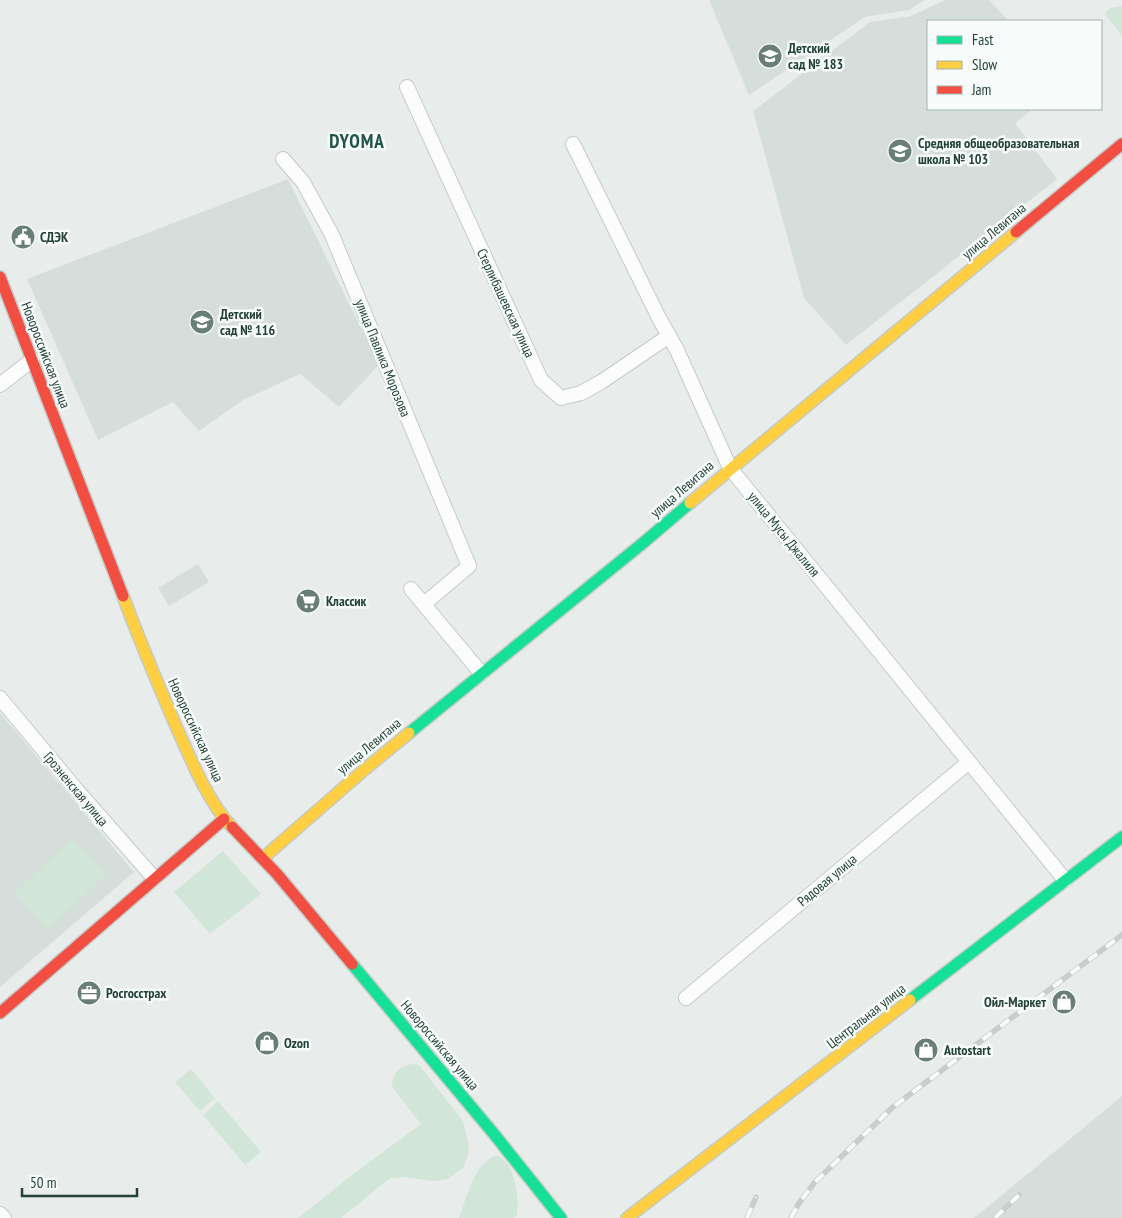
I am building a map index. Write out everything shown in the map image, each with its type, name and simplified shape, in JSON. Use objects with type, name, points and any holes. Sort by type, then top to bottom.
[{"type":"main road","name":"улица Левитана","points":[[263,858],[364,770],[643,543],[730,468],[850,371],[1122,144]]},
{"type":"main road","name":"Новороссийская улица","points":[[0,277],[142,647],[192,763],[224,820],[263,858],[494,1134],[560,1218]]},
{"type":"main road","points":[[0,1013],[154,878],[224,820]]},
{"type":"main road","name":"Центральная улица","points":[[627,1218],[1122,837]]},
{"type":"street","name":"Стерлибашевская улица","points":[[407,87],[541,380],[561,398],[582,393],[602,382],[669,336]]},
{"type":"street","name":"улица Мусы Джалиля","points":[[573,144],[659,318],[678,350],[730,468],[1065,880]]},
{"type":"street","name":"улица Павлика Морозова","points":[[283,158],[303,182],[332,235],[469,566],[424,604]]},
{"type":"street","points":[[0,385],[32,360]]},
{"type":"street","points":[[411,589],[481,674]]},
{"type":"street","name":"Грозненская улица","points":[[0,698],[75,788],[154,878]]},
{"type":"street","name":"Рядовая улица","points":[[686,998],[969,762]]},
{"type":"street","points":[[0,1214],[4,1218]]},
{"type":"shaded area","name":"Детский сад № 183","points":[[709,0],[925,0],[909,10],[865,17],[749,95]]},
{"type":"shaded area","name":"Средняя общеобразовательная школа № 103","points":[[945,0],[989,0],[1008,20],[927,20],[927,110],[1032,110],[1015,123],[1057,179],[846,345],[804,298],[753,111],[870,22],[911,16]]},
{"type":"shaded area","name":"Детский сад № 116","points":[[288,179],[379,365],[339,407],[300,374],[243,400],[199,431],[173,402],[98,440],[27,279]]},
{"type":"shaded area","points":[[198,564],[209,582],[169,606],[158,588]]},
{"type":"shaded area","points":[[0,713],[134,872],[0,987]]},
{"type":"shaded area","points":[[1122,1096],[1122,1218],[974,1218]]},
{"type":"green space","points":[[1122,6],[1122,36],[1105,14],[1110,8]]},
{"type":"green space","points":[[72,838],[106,874],[48,930],[14,894]]},
{"type":"green space","points":[[223,851],[261,894],[210,934],[174,892]]},
{"type":"green space","points":[[419,1065],[463,1121],[469,1152],[463,1168],[448,1179],[433,1181],[403,1177],[390,1178],[341,1218],[298,1218],[421,1124],[392,1087],[393,1078],[397,1071],[404,1066]]},
{"type":"green space","points":[[191,1069],[215,1098],[200,1111],[175,1082]]},
{"type":"green space","points":[[218,1101],[261,1152],[245,1165],[203,1115]]},
{"type":"green space","points":[[495,1155],[508,1164],[515,1180],[517,1215],[514,1218],[459,1218],[476,1174]]},
{"type":"railway","points":[[791,1218],[799,1203],[815,1182],[893,1107],[1122,935]]},
{"type":"railway","points":[[995,1218],[1019,1195]]},
{"type":"railway","points":[[747,1218],[756,1197]]},
{"type":"traffic: fast","points":[[409,733],[690,503]]},
{"type":"traffic: fast","points":[[910,1000],[1122,837]]},
{"type":"traffic: fast","points":[[352,964],[494,1134],[561,1218]]},
{"type":"traffic: slow","points":[[690,503],[1016,232]]},
{"type":"traffic: slow","points":[[123,596],[193,764],[215,805],[232,827]]},
{"type":"traffic: slow","points":[[263,858],[409,733]]},
{"type":"traffic: slow","points":[[627,1218],[910,1000]]},
{"type":"traffic: jam","points":[[1016,232],[1122,144]]},
{"type":"traffic: jam","points":[[0,277],[123,596]]},
{"type":"traffic: jam","points":[[0,1013],[224,819]]},
{"type":"traffic: jam","points":[[232,827],[277,874],[352,964]]},
{"type":"place","name":"Детский сад № 183","points":[[770,56]]},
{"type":"place","name":"Средняя общеобразовательная школа № 103","points":[[900,151]]},
{"type":"place","name":"СДЭК","points":[[23,237]]},
{"type":"place","name":"Детский сад № 116","points":[[202,322]]},
{"type":"place","name":"Классик","points":[[308,601]]},
{"type":"place","name":"Росгосстрах","points":[[89,993]]},
{"type":"place","name":"Ойл-Маркет","points":[[1064,1002]]},
{"type":"place","name":"Ozon","points":[[267,1043]]},
{"type":"place","name":"Autostart","points":[[926,1050]]},
{"type":"district","name":"DYOMA","points":[[357,141]]}]
